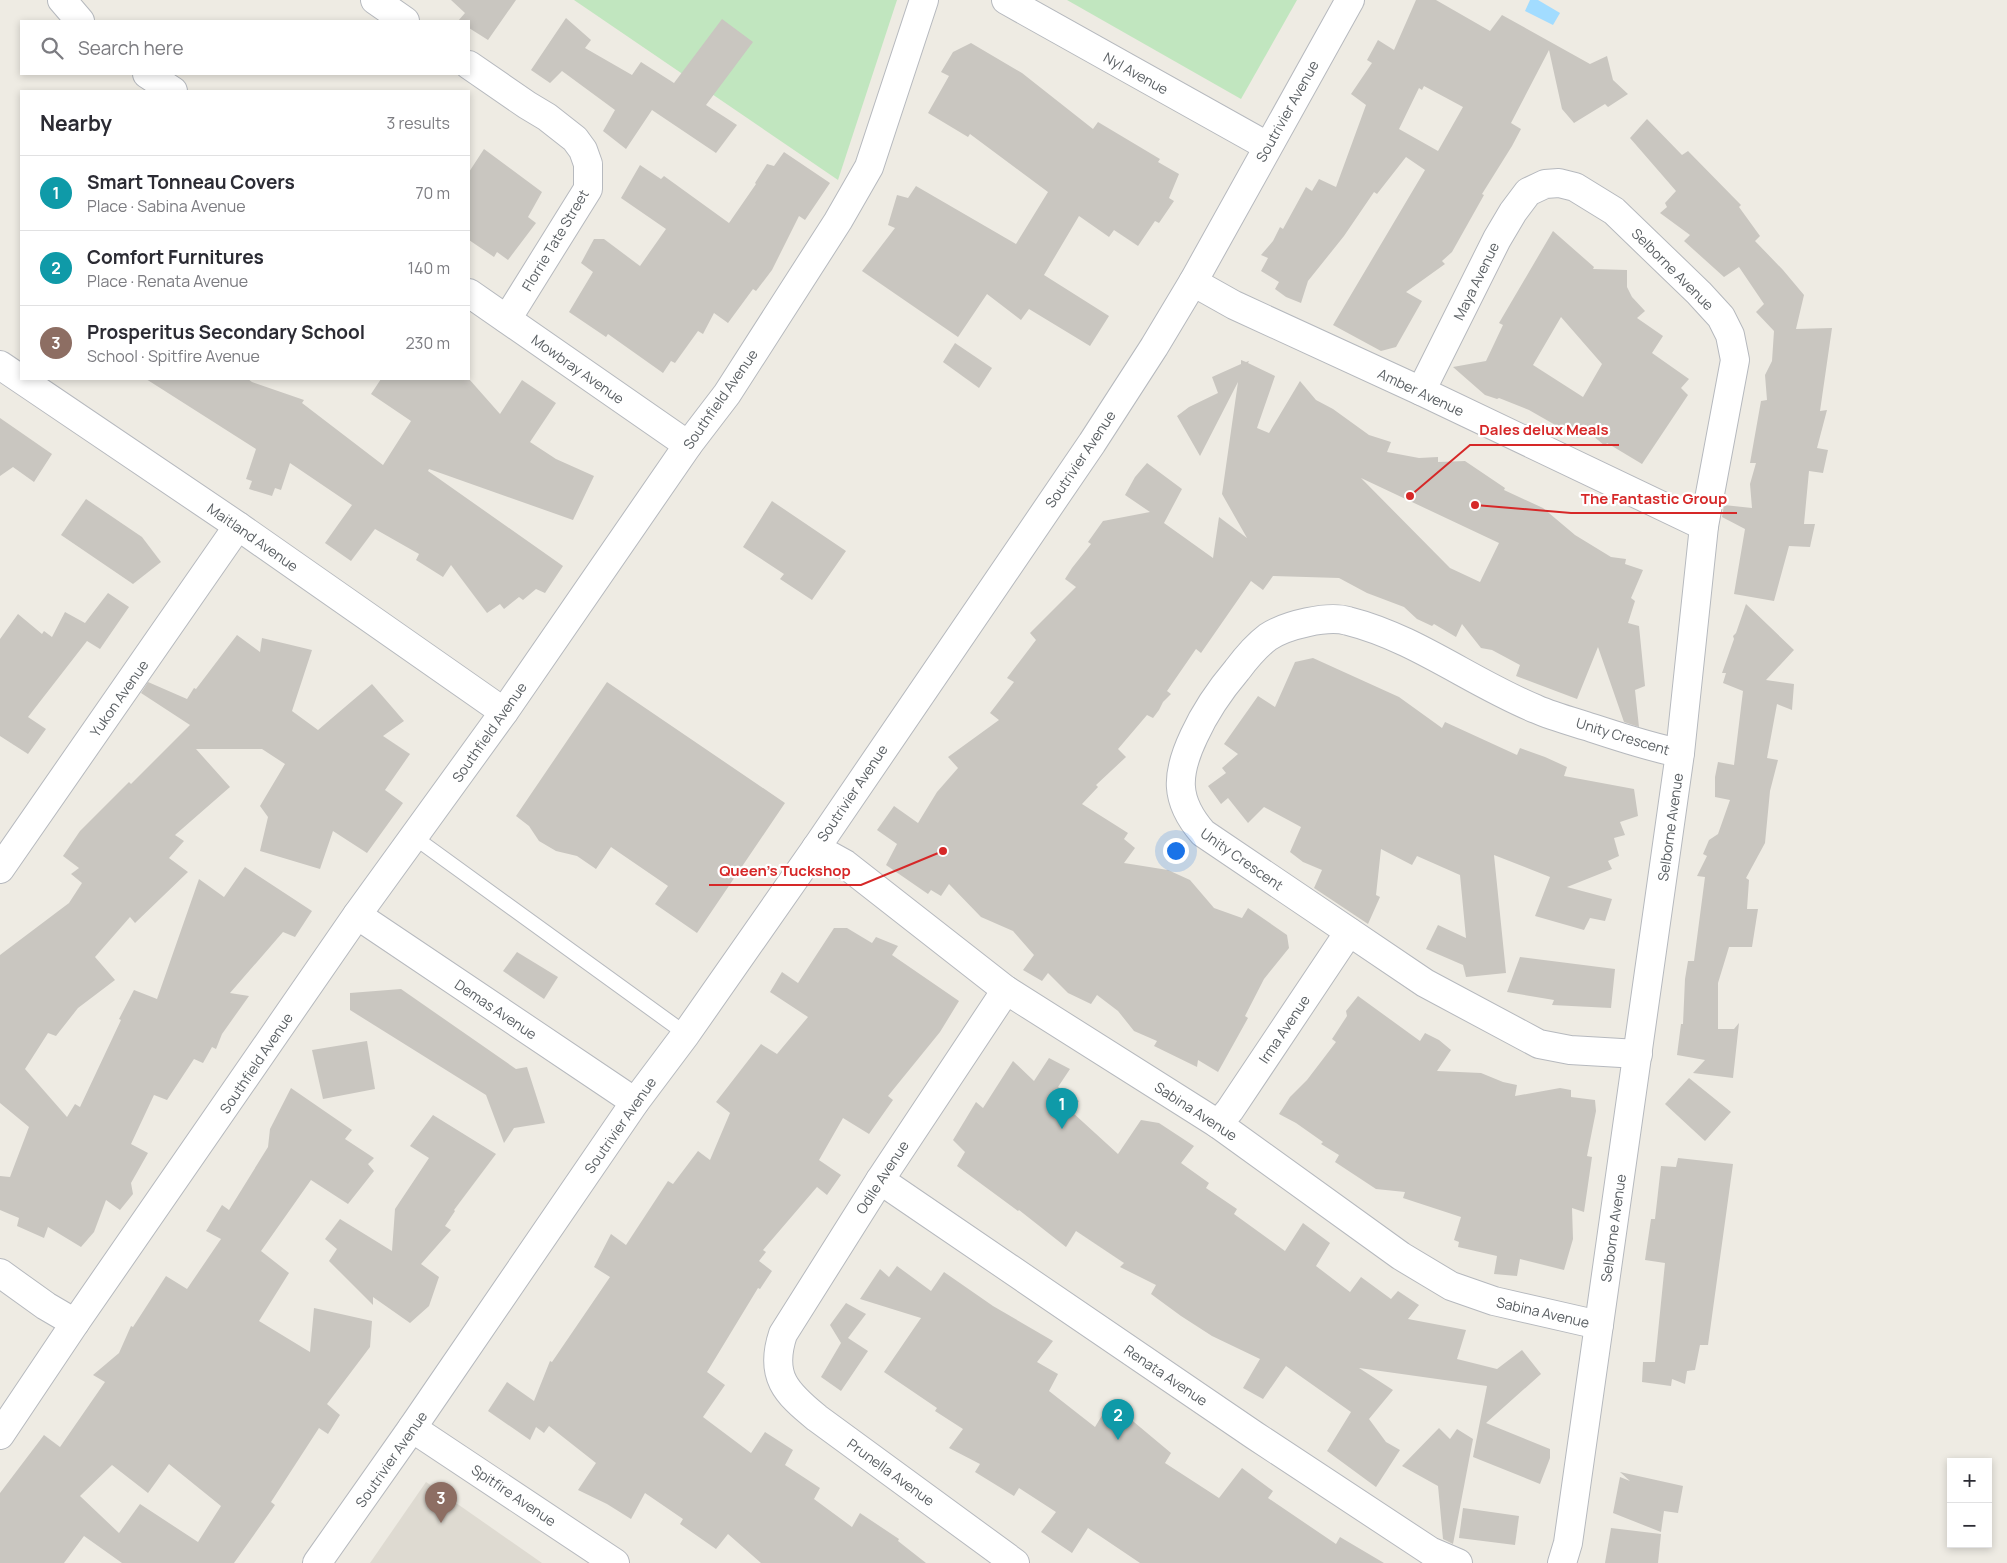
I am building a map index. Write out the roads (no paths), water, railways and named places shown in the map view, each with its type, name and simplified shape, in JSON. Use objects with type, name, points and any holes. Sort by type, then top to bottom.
[{"type":"street","points":[[62,0],[79,20]]},
{"type":"street","points":[[375,0],[404,20]]},
{"type":"street","name":"Southfield Avenue","points":[[0,1435],[75,1323],[358,915],[504,712],[688,445],[727,394],[838,221],[869,167],[924,0]]},
{"type":"street","name":"Nyl Avenue","points":[[1006,0],[1267,146]]},
{"type":"street","name":"Soutrivier Avenue","points":[[317,1563],[412,1428],[635,1102],[686,1034],[816,848],[1092,442],[1154,347],[1193,282],[1350,0]]},
{"type":"street","name":"Florrie Tate Street","points":[[470,66],[564,129],[583,150],[588,164],[588,189],[507,320]]},
{"type":"street","points":[[149,75],[171,90]]},
{"type":"street","name":"Selborne Avenue","points":[[1545,184],[1559,182],[1575,186],[1614,211],[1721,317],[1730,335],[1735,360],[1704,526],[1680,753],[1568,1543],[1562,1563]]},
{"type":"street","name":"Maya Avenue","points":[[1421,391],[1497,239],[1513,212],[1528,192],[1545,184]]},
{"type":"street","name":"Amber Avenue","points":[[1193,282],[1234,305],[1421,391],[1704,526]]},
{"type":"street","name":"Mowbray Avenue","points":[[470,294],[688,445]]},
{"type":"street","name":"Maitland Avenue","points":[[0,365],[20,379]]},
{"type":"street","name":"Maitland Avenue","points":[[22,380],[238,526],[504,712]]},
{"type":"street","name":"Yukon Avenue","points":[[0,869],[238,526]]},
{"type":"street","name":"Unity Crescent","points":[[1638,1054],[1570,1050],[1539,1044],[1424,983],[1214,842],[1193,822],[1185,808],[1179,785],[1184,760],[1194,735],[1209,708],[1248,656],[1269,637],[1286,628],[1314,621],[1347,620],[1390,635],[1536,709],[1650,746],[1680,753]]},
{"type":"street","name":"Sabina Avenue","points":[[816,848],[845,864],[1006,990],[1218,1124],[1401,1256],[1451,1286],[1494,1302],[1599,1325]]},
{"type":"street","name":"Demas Avenue","points":[[358,915],[635,1102]]},
{"type":"street","name":"Irma Avenue","points":[[1218,1124],[1349,932]]},
{"type":"street","name":"Odile Avenue","points":[[779,1371],[778,1350],[782,1334],[880,1180],[1006,990]]},
{"type":"street","name":"Renata Avenue","points":[[880,1180],[1262,1440],[1430,1551],[1458,1563]]},
{"type":"street","points":[[0,1273],[46,1306],[75,1323]]},
{"type":"street","name":"Prunella Avenue","points":[[779,1371],[786,1389],[817,1418],[1015,1563]]},
{"type":"street","name":"Spitfire Avenue","points":[[412,1428],[615,1563]]},
{"type":"lane","points":[[414,837],[686,1034]]},
{"type":"water","points":[[1530,0],[1538,0],[1560,13],[1553,25],[1525,11]]},
{"type":"place","name":"Dales delux Meals","points":[[1410,496]]},
{"type":"place","name":"The Fantastic Group","points":[[1475,505]]},
{"type":"place","name":"Queen's Tuckshop","points":[[943,851]]},
{"type":"place","name":"Smart Tonneau Covers","points":[[1062,1129]]},
{"type":"place","name":"Comfort Furnitures","points":[[1118,1440]]},
{"type":"place","name":"Prosperitus Secondary School","points":[[441,1523]]}]
